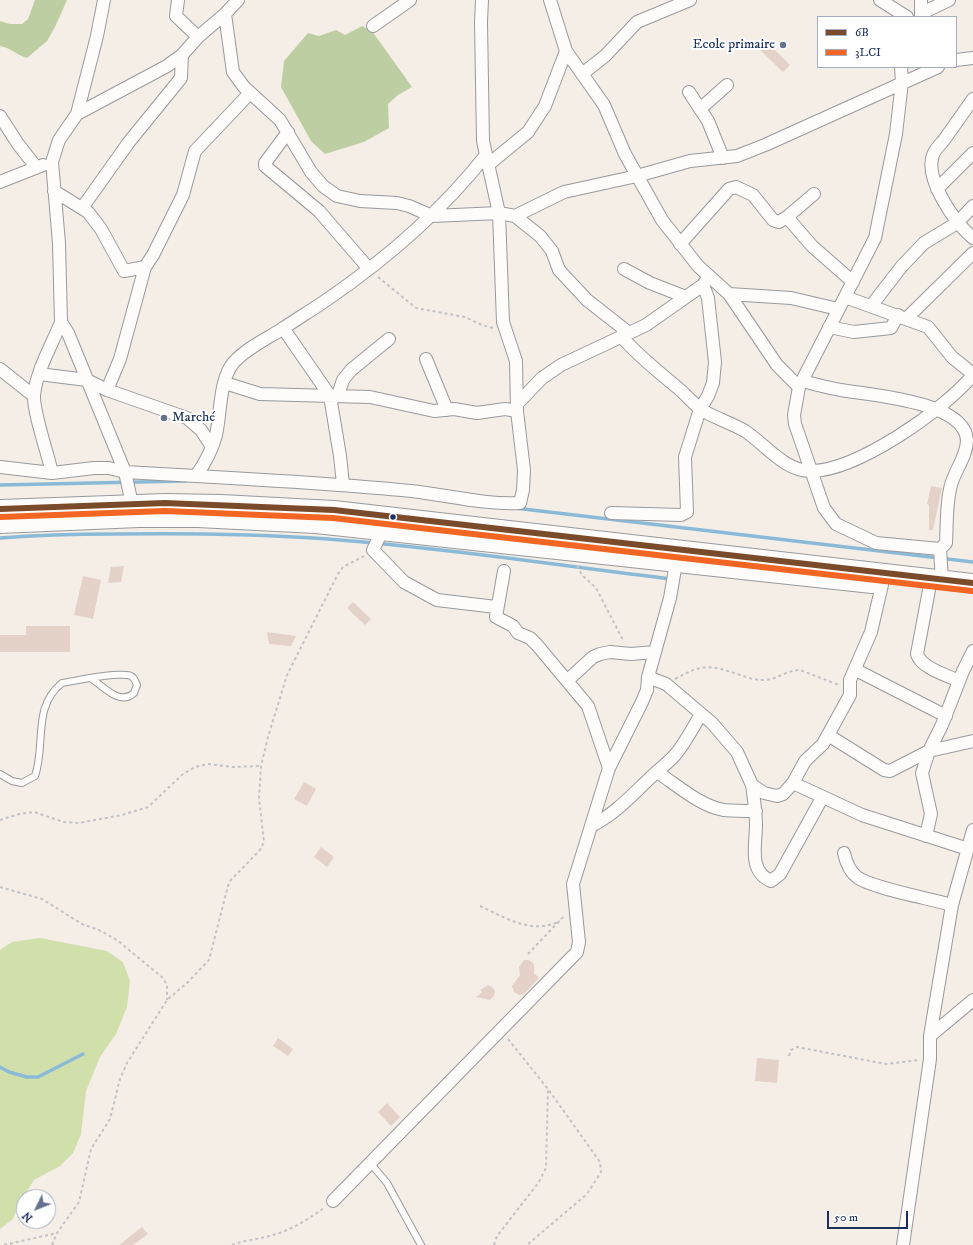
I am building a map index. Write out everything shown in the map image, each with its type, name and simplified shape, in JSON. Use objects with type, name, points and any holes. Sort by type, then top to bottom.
[{"type":"main road","points":[[0,524],[220,504],[334,510],[936,585],[973,595]]},
{"type":"main road","points":[[0,510],[135,511],[198,518],[382,530],[882,585],[973,583]]},
{"type":"street","points":[[52,473],[34,396],[39,374],[61,322],[59,242],[52,162],[59,140],[77,114],[94,48],[104,0]]},
{"type":"street","points":[[178,0],[176,16],[198,37]]},
{"type":"street","points":[[77,114],[143,80],[182,55],[198,37],[225,14],[238,0]]},
{"type":"street","points":[[373,26],[410,0]]},
{"type":"street","points":[[0,467],[52,473],[94,468],[109,468],[125,472],[343,484],[430,493],[506,504],[520,503],[523,490],[524,470],[518,407],[516,361],[503,322],[499,213],[488,160],[482,114],[482,0]]},
{"type":"street","points":[[550,0],[566,51],[604,105],[625,154],[662,220],[706,281],[729,294],[791,298],[838,309]]},
{"type":"street","points":[[582,74],[605,56],[637,22],[690,0]]},
{"type":"street","points":[[880,0],[905,16]]},
{"type":"street","points":[[921,0],[922,15],[949,0]]},
{"type":"street","points":[[225,14],[233,72],[238,81],[280,120],[316,179],[334,195],[360,201],[397,203],[409,206],[432,216],[499,213],[515,216],[540,236],[552,251],[559,270],[587,300],[700,409],[746,432],[775,456],[792,466],[811,471],[841,464],[862,456],[887,443],[958,392],[973,374],[952,357],[928,327],[845,297]]},
{"type":"street","points":[[196,476],[206,461],[212,447],[225,382],[234,362],[259,343],[369,269],[432,216],[488,160],[528,132],[545,106],[566,51]]},
{"type":"street","points":[[82,208],[129,142],[181,78],[182,55]]},
{"type":"street","points":[[957,59],[973,58]]},
{"type":"street","points":[[900,68],[902,82],[896,134],[875,238],[801,384],[796,400],[795,424],[824,508],[836,524],[876,543],[940,549]]},
{"type":"street","points":[[515,216],[564,192],[637,176],[690,161],[737,156],[765,145],[936,68]]},
{"type":"street","points":[[700,109],[727,85]]},
{"type":"street","points":[[107,390],[120,359],[145,267],[153,255],[183,194],[195,150],[250,92]]},
{"type":"street","points":[[689,92],[708,121],[723,158]]},
{"type":"street","points":[[973,99],[933,155],[932,169],[937,188],[957,223],[973,238]]},
{"type":"street","points":[[0,116],[18,144],[36,167]]},
{"type":"street","points":[[288,132],[265,163],[265,166],[319,211],[369,269]]},
{"type":"street","points":[[937,188],[973,153]]},
{"type":"street","points":[[0,182],[52,162]]},
{"type":"street","points":[[680,244],[729,188],[733,186],[753,195],[773,220],[779,222],[814,194]]},
{"type":"street","points":[[54,191],[88,212],[101,230],[124,271],[145,267]]},
{"type":"street","points":[[871,306],[905,262],[924,243],[957,223],[973,206]]},
{"type":"street","points":[[786,217],[812,246],[853,282]]},
{"type":"street","points":[[829,327],[854,332],[891,328],[973,253]]},
{"type":"street","points":[[624,270],[650,283],[686,297]]},
{"type":"street","points":[[225,382],[260,394],[370,397],[440,412],[454,409],[477,413],[518,407],[542,378],[562,365],[658,318],[706,281]]},
{"type":"street","points":[[611,513],[681,515],[687,512],[685,457],[700,409],[713,383],[715,362],[706,281]]},
{"type":"street","points":[[729,294],[777,365],[801,384],[885,396],[937,408],[959,422],[967,438],[966,449],[951,485],[946,543],[940,549],[936,585],[917,654],[918,658],[925,664],[959,681]]},
{"type":"street","points":[[61,322],[68,333],[125,472],[135,511]]},
{"type":"street","points":[[283,328],[334,396],[343,484]]},
{"type":"street","points":[[334,396],[343,380],[351,370],[389,339]]},
{"type":"street","points":[[426,359],[447,410]]},
{"type":"street","points":[[0,369],[34,396]]},
{"type":"street","points":[[39,374],[87,380],[107,390],[187,418],[201,430],[212,447]]},
{"type":"street","points":[[382,530],[373,550],[404,582],[437,600],[496,607]]},
{"type":"street","points":[[333,1201],[371,1164],[500,1030],[570,961],[579,948],[572,889],[609,768],[647,690],[648,677],[670,598],[676,563]]},
{"type":"street","points":[[504,571],[496,607],[496,618],[513,626],[518,633],[534,641],[568,680],[591,712],[609,768]]},
{"type":"street","points":[[752,785],[764,793],[777,796],[783,794],[792,783],[805,761],[819,749],[850,695],[850,680],[856,670],[871,632],[882,585]]},
{"type":"street","points":[[926,836],[930,814],[922,773],[929,751],[946,716],[959,681],[973,651]]},
{"type":"street","points":[[568,680],[593,657],[610,652],[631,654],[655,652]]},
{"type":"street","points":[[856,670],[946,716]]},
{"type":"street","points":[[648,677],[666,684],[712,723],[737,752],[752,785],[756,811],[755,862],[766,878],[772,881],[780,874],[822,798]]},
{"type":"street","points":[[591,826],[607,818],[666,765],[682,746],[701,714]]},
{"type":"street","points":[[828,735],[884,770],[890,771],[899,768],[929,751],[973,741]]},
{"type":"street","points":[[657,772],[690,795],[710,806],[724,810],[756,811]]},
{"type":"street","points":[[792,783],[862,815],[968,849]]},
{"type":"street","points":[[903,1245],[930,1059],[930,1036],[952,904],[973,830]]},
{"type":"street","points":[[844,853],[849,867],[858,879],[878,886],[952,904]]},
{"type":"street","points":[[930,1036],[973,1000]]},
{"type":"lane","points":[[0,774],[12,781],[22,783],[35,776],[42,717],[47,699],[62,683],[92,679],[128,675],[135,679],[137,685],[134,693],[124,698],[116,696],[92,679]]},
{"type":"lane","points":[[371,1164],[387,1183],[420,1245]]},
{"type":"path","points":[[369,269],[416,308],[465,317],[482,325],[506,331]]},
{"type":"path","points":[[52,1245],[57,1233],[79,1202],[91,1149],[110,1119],[120,1079],[127,1063],[167,1000],[188,982],[209,960],[229,882],[260,850],[264,842],[259,807],[261,766],[268,737],[287,675],[338,574],[343,567],[373,550]]},
{"type":"path","points":[[574,551],[578,569],[582,575],[596,588],[631,654]]},
{"type":"path","points":[[666,684],[688,672],[704,666],[718,668],[761,680],[774,679],[793,670],[800,670],[850,690]]},
{"type":"path","points":[[0,820],[18,814],[34,812],[64,822],[79,823],[122,815],[148,807],[183,774],[195,767],[208,764],[233,767],[261,766]]},
{"type":"path","points":[[0,887],[42,899],[82,924],[99,930],[117,940],[163,978],[167,986],[167,1000]]},
{"type":"path","points":[[480,906],[528,926],[549,926],[560,921]]},
{"type":"path","points":[[528,954],[560,921],[566,912]]},
{"type":"path","points":[[500,1030],[548,1089],[600,1162],[601,1172],[587,1194],[527,1245]]},
{"type":"path","points":[[789,1056],[791,1050],[797,1047],[886,1064],[930,1059]]},
{"type":"path","points":[[494,1245],[497,1236],[539,1182],[546,1168],[548,1089]]},
{"type":"path","points":[[232,1245],[242,1241],[268,1237],[287,1230],[302,1223],[333,1201]]},
{"type":"path","points":[[4,1245],[57,1233]]},
{"type":"green space","points":[[35,0],[67,0],[47,41],[27,58],[0,46],[0,21],[10,24],[22,24],[28,19]]},
{"type":"green space","points":[[362,26],[372,31],[412,87],[398,95],[388,104],[389,128],[364,142],[325,154],[311,141],[281,87],[284,61],[308,33],[319,36],[336,30],[345,35]]},
{"type":"green space","points":[[40,938],[107,951],[123,962],[130,981],[127,1007],[116,1034],[100,1057],[86,1091],[81,1134],[73,1153],[60,1166],[34,1180],[28,1189],[16,1189],[16,1212],[13,1219],[0,1229],[0,950],[12,942]]},
{"type":"building","points":[[763,38],[790,65],[783,72],[756,46]]},
{"type":"building","points":[[931,486],[942,488],[933,530],[929,530],[929,505],[927,504]]},
{"type":"building","points":[[124,566],[121,582],[108,583],[111,567]]},
{"type":"building","points":[[83,576],[101,580],[93,619],[74,615]]},
{"type":"building","points":[[353,602],[371,619],[365,625],[347,608]]},
{"type":"building","points":[[26,626],[70,626],[70,652],[0,652],[0,635],[26,635]]},
{"type":"building","points":[[267,632],[296,636],[291,646],[269,644]]},
{"type":"building","points":[[304,782],[316,789],[307,806],[294,799]]},
{"type":"building","points":[[321,847],[334,857],[327,867],[314,857]]},
{"type":"building","points":[[524,960],[529,960],[534,964],[534,973],[539,978],[524,994],[519,995],[514,992],[512,986],[520,975],[519,967]]},
{"type":"building","points":[[488,985],[495,991],[494,996],[490,1000],[476,997],[482,992],[480,990]]},
{"type":"building","points":[[278,1038],[293,1049],[288,1056],[273,1046]]},
{"type":"building","points":[[757,1058],[779,1060],[777,1083],[755,1081]]},
{"type":"building","points":[[387,1103],[400,1117],[391,1126],[378,1112]]},
{"type":"building","points":[[142,1227],[148,1234],[133,1245],[119,1245]]},
{"type":"waterway","points":[[0,485],[186,481]]},
{"type":"waterway","points":[[515,508],[973,562]]},
{"type":"waterway","points":[[0,538],[72,534],[248,535],[301,537],[457,552],[671,579]]},
{"type":"waterway","points":[[0,1067],[9,1072],[27,1077],[38,1077],[83,1054]]},
{"type":"transit line","name":"6B","points":[[0,509],[165,503],[334,510],[973,583]]},
{"type":"transit line","name":"3LCI","points":[[0,517],[165,511],[333,518],[972,591]]},
{"type":"place","name":"Ecole primaire","points":[[783,45]]},
{"type":"place","name":"Marché","points":[[164,418]]}]
